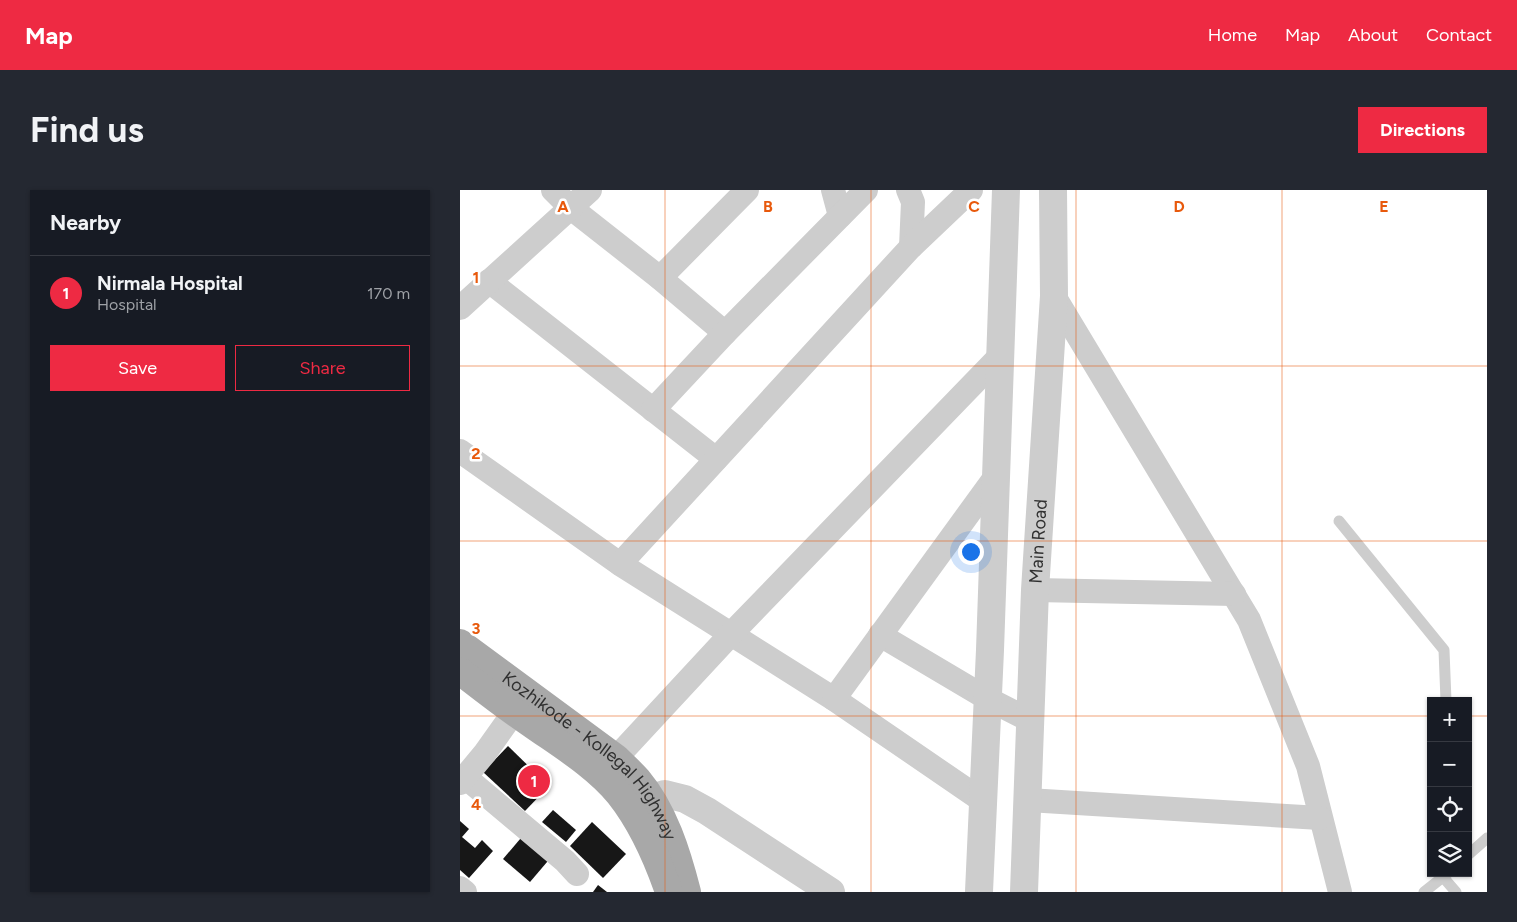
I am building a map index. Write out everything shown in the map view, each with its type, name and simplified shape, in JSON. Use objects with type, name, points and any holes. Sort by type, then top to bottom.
[{"type":"main road","name":"Kozhikode - Kollegal Highway","points":[[460,643],[618,794],[640,805],[665,825],[676,852],[675,889]]},
{"type":"main road","name":"Kozhikode - Kollegal Highway","points":[[460,671],[521,702],[616,758],[638,781],[640,805]]},
{"type":"street","points":[[553,190],[571,208],[660,278],[725,333]]},
{"type":"street","points":[[460,308],[590,190]]},
{"type":"street","points":[[660,278],[747,190]]},
{"type":"street","points":[[833,190],[840,216]]},
{"type":"street","points":[[653,410],[725,333],[866,190]]},
{"type":"street","points":[[908,190],[913,202],[911,247]]},
{"type":"street","points":[[620,564],[911,247],[971,190]]},
{"type":"street","points":[[979,892],[988,699],[1006,190]]},
{"type":"street","name":"Main Road","points":[[1024,892],[1035,590],[1054,296],[1053,190]]},
{"type":"street","points":[[490,281],[716,459]]},
{"type":"street","points":[[1054,296],[1249,620],[1308,766],[1340,892]]},
{"type":"street","points":[[616,758],[731,634],[1000,356]]},
{"type":"street","points":[[460,451],[620,564],[834,699],[983,801]]},
{"type":"street","points":[[834,699],[996,476]]},
{"type":"street","points":[[1035,590],[1234,594]]},
{"type":"street","points":[[880,635],[988,699],[1031,721]]},
{"type":"street","points":[[521,702],[485,753],[463,780],[565,861],[577,874]]},
{"type":"street","points":[[640,805],[665,794],[685,799],[707,811],[830,892]]},
{"type":"street","points":[[1028,800],[1320,818]]},
{"type":"street","points":[[460,888],[464,892]]},
{"type":"lane","points":[[1339,521],[1444,650],[1446,697]]},
{"type":"lane","points":[[1472,851],[1487,838]]},
{"type":"lane","points":[[1424,892],[1443,877]]},
{"type":"lane","points":[[1446,877],[1456,892]]},
{"type":"building","points":[[508,746],[549,786],[525,811],[483,772]]},
{"type":"building","points":[[553,810],[576,830],[566,842],[542,822]]},
{"type":"building","points":[[460,821],[469,829],[462,837],[475,848],[482,840],[493,851],[469,878],[460,870]]},
{"type":"building","points":[[592,822],[626,854],[603,878],[570,846]]},
{"type":"building","points":[[526,832],[553,855],[530,882],[503,859]]},
{"type":"building","points":[[598,885],[607,892],[593,892]]},
{"type":"place","name":"Nirmala Hospital","points":[[534,781]]}]
